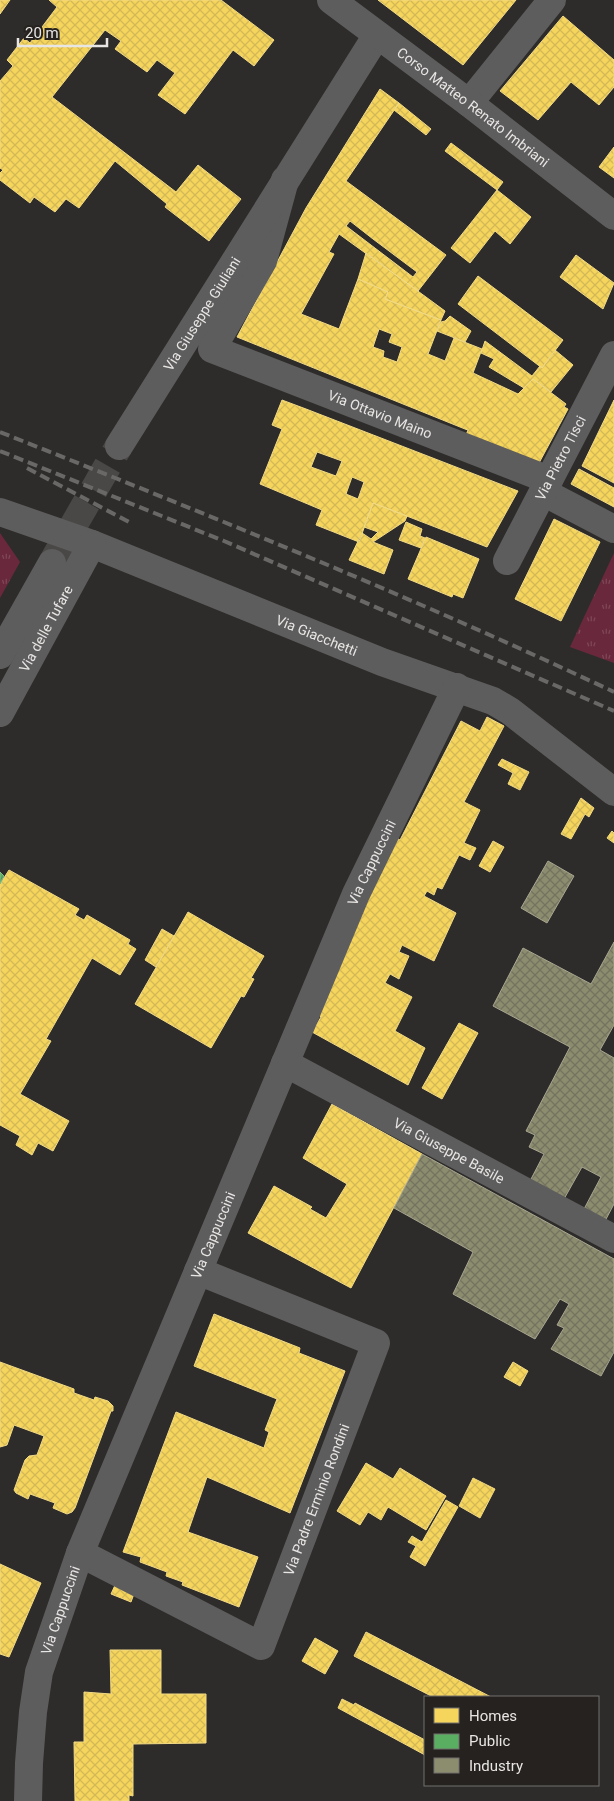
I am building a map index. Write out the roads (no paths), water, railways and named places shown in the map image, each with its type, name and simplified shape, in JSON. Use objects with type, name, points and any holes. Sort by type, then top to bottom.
[{"type":"street","name":"Corso Matteo Renato Imbriani","points":[[331,0],[469,103],[614,216]]},
{"type":"street","points":[[469,103],[552,0]]},
{"type":"street","name":"Via Giuseppe Giuliani","points":[[119,446],[377,35]]},
{"type":"street","name":"Via Giuseppe Giuliani","points":[[212,348],[263,261],[285,180]]},
{"type":"street","name":"Via Ottavio Maino","points":[[212,348],[546,486],[614,528]]},
{"type":"street","name":"Via Pietro Tisci","points":[[507,561],[614,355]]},
{"type":"street","name":"Via Giacchetti","points":[[0,512],[92,544],[382,662],[493,701],[510,710],[614,792]]},
{"type":"street","name":"Via delle Tufare","points":[[0,713],[92,544]]},
{"type":"street","name":"Via delle Tufare","points":[[0,655],[52,563]]},
{"type":"street","name":"Via Cappuccini","points":[[28,1801],[28,1763],[39,1672],[80,1553],[356,894],[457,687]]},
{"type":"street","name":"Via Giuseppe Basile","points":[[285,1063],[614,1239]]},
{"type":"street","name":"Via Padre Erminio Rondini","points":[[80,1553],[261,1646],[376,1343],[198,1271]]},
{"type":"tunnel","points":[[52,563],[119,446]]},
{"type":"railway","points":[[0,432],[232,525],[386,590],[614,692]]},
{"type":"railway","points":[[0,451],[224,541],[614,711]]},
{"type":"railway","points":[[27,468],[129,522]]}]
